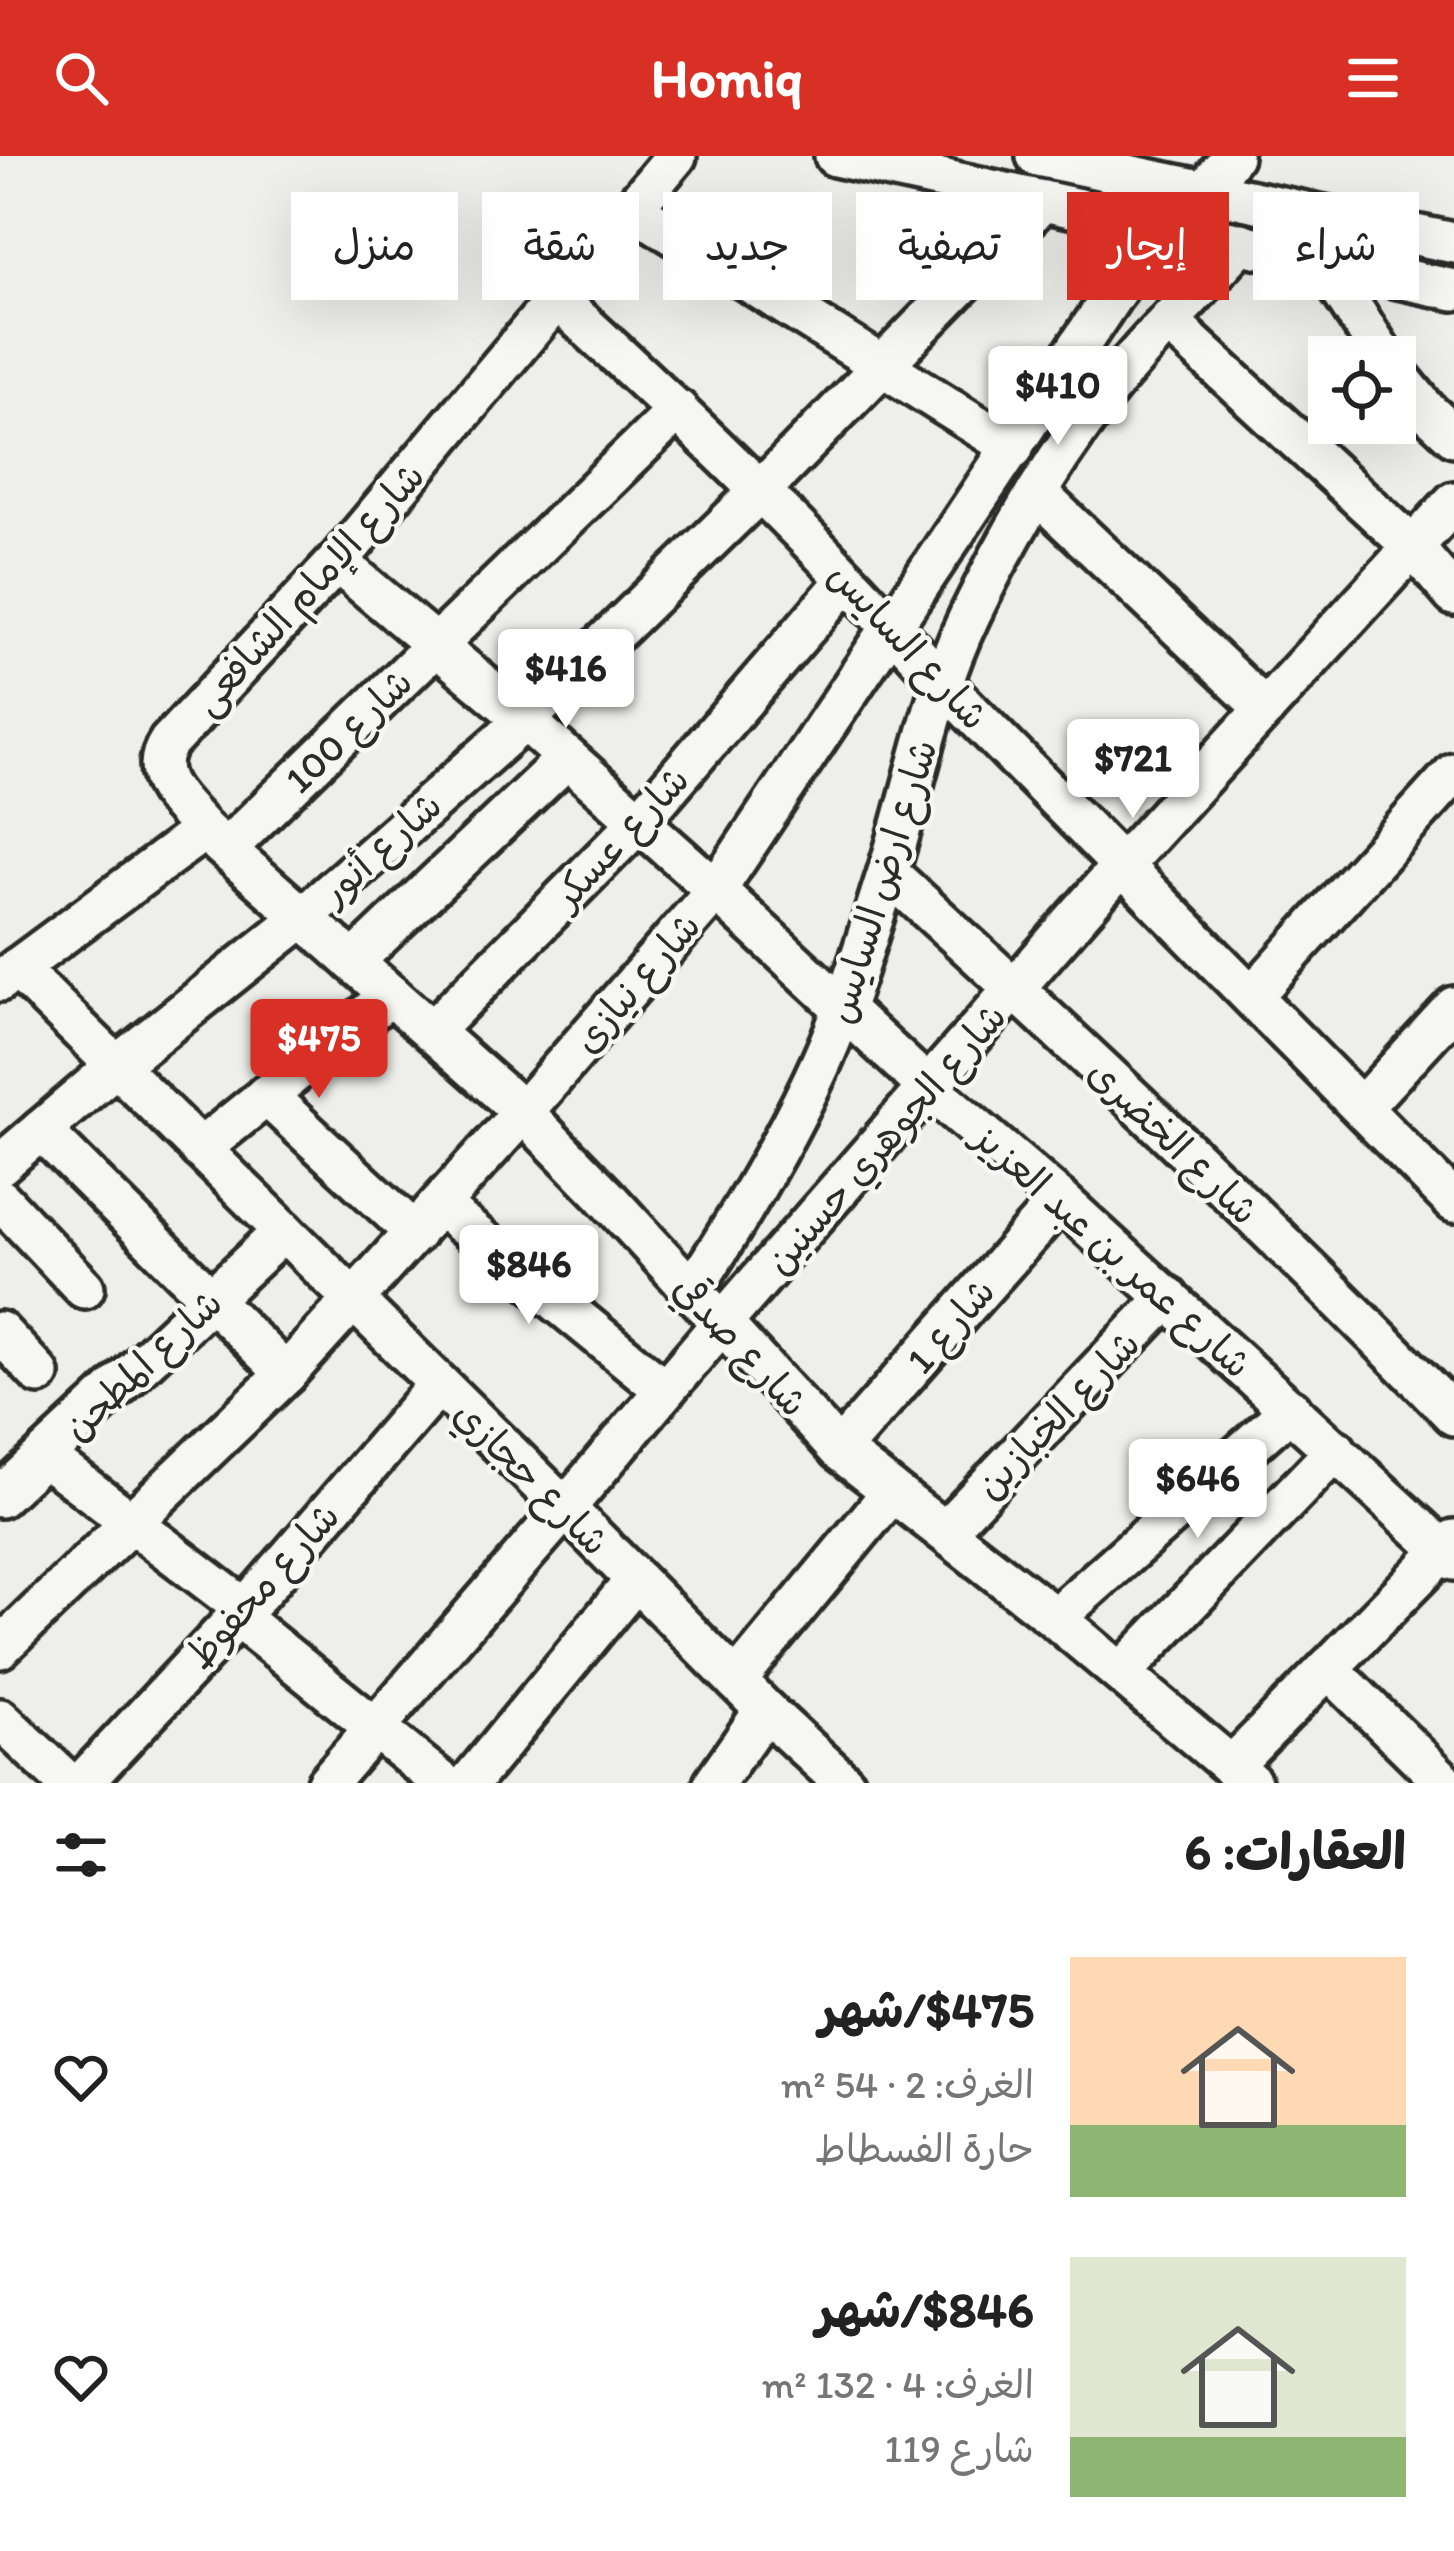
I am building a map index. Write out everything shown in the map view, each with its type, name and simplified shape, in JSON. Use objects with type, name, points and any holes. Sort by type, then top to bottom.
[{"type":"street","name":"شارع الإمام الشافعى","points":[[639,202],[676,156]]},
{"type":"street","points":[[835,156],[1001,192]]},
{"type":"street","points":[[1037,156],[1088,161],[1454,243]]},
{"type":"street","points":[[1206,190],[1232,156]]},
{"type":"street","points":[[1043,201],[1067,206]]},
{"type":"street","points":[[639,213],[1012,448]]},
{"type":"street","points":[[1229,240],[1253,246]]},
{"type":"street","name":"شارع ارض السايس","points":[[691,1292],[748,1205],[814,1079],[844,1007],[888,873],[941,682],[1001,554],[1097,403],[1241,243]]},
{"type":"street","points":[[1419,282],[1454,290]]},
{"type":"street","name":"شارع الإمام الشافعى","points":[[215,839],[164,783],[159,761],[163,751],[337,562],[558,300]]},
{"type":"street","name":"شارع السايس","points":[[558,300],[761,490],[941,682],[1454,1202]]},
{"type":"street","name":"شارع أنور","points":[[0,1166],[116,1066],[303,917],[525,720],[761,490],[946,300]]},
{"type":"street","name":"شارع نيازى","points":[[0,1648],[286,1374],[716,890],[1111,300]]},
{"type":"street","points":[[1347,300],[1370,336]]},
{"type":"street","points":[[1169,322],[1413,548],[1454,595]]},
{"type":"street","points":[[1416,397],[1454,436]]},
{"type":"street","name":"شارع 100","points":[[215,839],[436,645],[678,410]]},
{"type":"street","points":[[1038,494],[1265,709]]},
{"type":"street","name":"شارع الجوهري حسنين","points":[[327,1783],[1123,864],[1454,502]]},
{"type":"street","name":"شارع عمر بن عبد العزيز","points":[[337,562],[525,720],[929,1088],[1060,1199],[1451,1550]]},
{"type":"street","name":"شارع عسكر","points":[[432,1031],[638,823],[847,580]]},
{"type":"street","points":[[353,962],[567,758]]},
{"type":"street","points":[[1253,995],[1454,773]]},
{"type":"street","points":[[9,975],[215,839]]},
{"type":"street","name":"شارع صدقي","points":[[215,839],[523,1112],[839,1450],[1055,1618],[1241,1775]]},
{"type":"street","name":"شارع الخضرى","points":[[888,873],[1344,1303],[1454,1415]]},
{"type":"street","name":"شارع حجازي","points":[[9,975],[116,1066],[844,1783]]},
{"type":"street","points":[[200,1148],[391,995]]},
{"type":"street","points":[[1362,1107],[1454,1006]]},
{"type":"street","points":[[266,1095],[427,1219],[665,1390]]},
{"type":"street","points":[[41,1130],[286,1374]]},
{"type":"street","points":[[0,1199],[84,1288]]},
{"type":"street","name":"شارع 1","points":[[839,1450],[1060,1199]]},
{"type":"street","name":"شارع المطحن","points":[[0,1497],[284,1232]]},
{"type":"street","name":"شارع الخبازين","points":[[945,1531],[1168,1297]]},
{"type":"street","points":[[0,1333],[39,1374]]},
{"type":"street","name":"شارع محفوظ","points":[[82,1783],[241,1613],[439,1384]]},
{"type":"street","points":[[1055,1618],[1291,1409]]},
{"type":"street","points":[[1121,1673],[1336,1450]]},
{"type":"street","points":[[44,1456],[131,1522],[443,1783]]},
{"type":"street","points":[[736,1681],[892,1492]]},
{"type":"street","points":[[1241,1775],[1328,1668],[1451,1550]]},
{"type":"street","points":[[469,1783],[635,1581]]},
{"type":"street","points":[[1328,1668],[1444,1783]]},
{"type":"street","points":[[714,1783],[765,1710]]},
{"type":"street","points":[[0,1719],[68,1783]]}]
